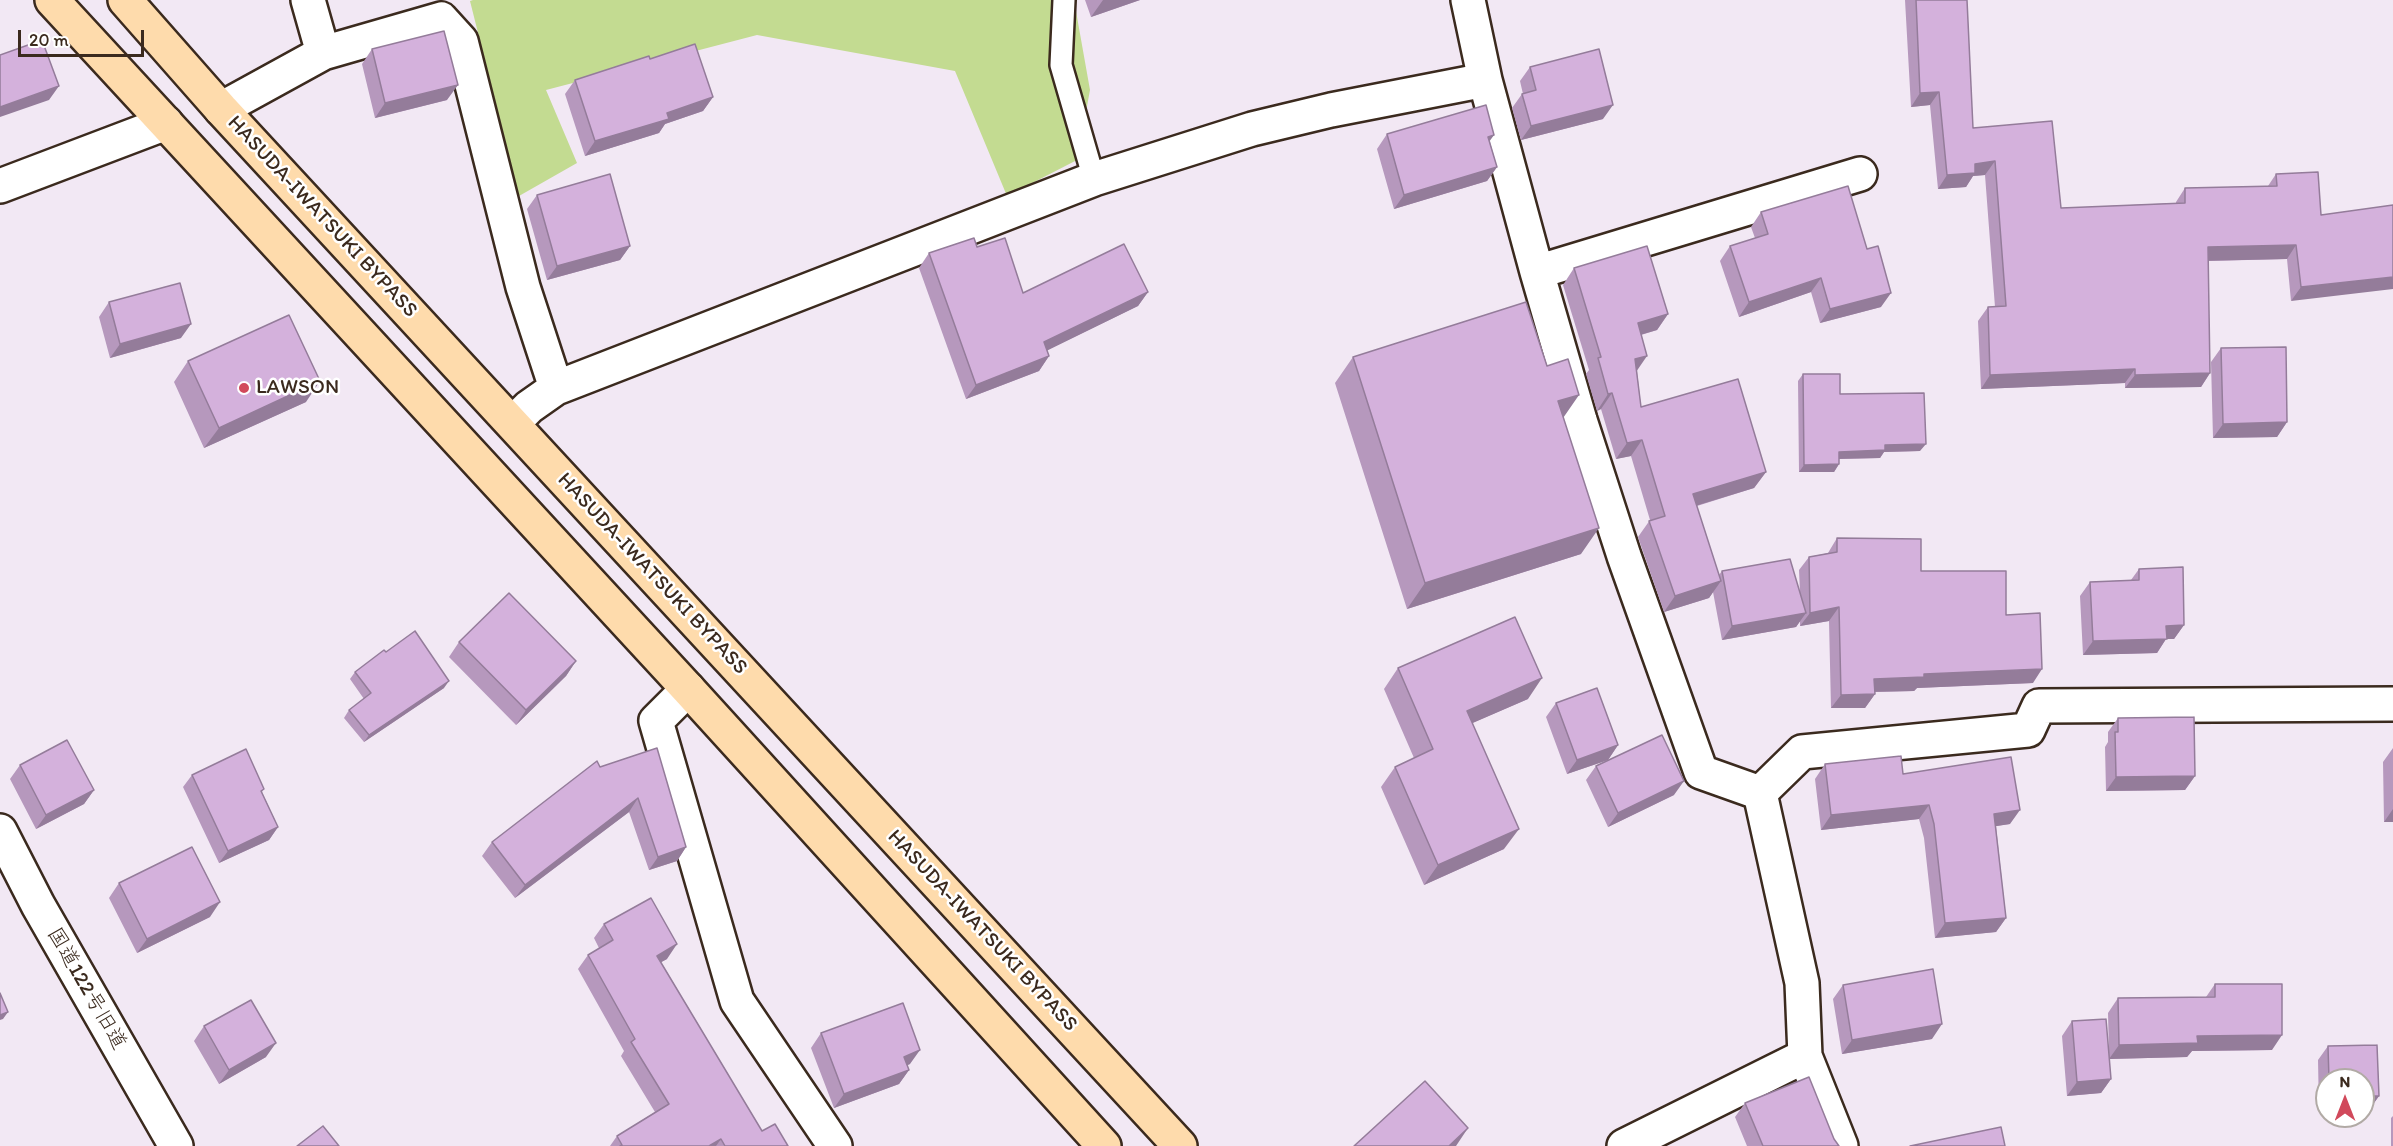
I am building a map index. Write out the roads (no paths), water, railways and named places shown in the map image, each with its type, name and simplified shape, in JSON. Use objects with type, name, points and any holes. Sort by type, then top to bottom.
[{"type":"highway","points":[[52,0],[688,689],[1104,1146]]},
{"type":"highway","name":"HASUDA-IWATSUKI BYPASS","points":[[125,0],[221,109],[1180,1146]]},
{"type":"street","points":[[308,0],[323,53]]},
{"type":"street","points":[[1468,0],[1485,80],[1580,420],[1624,556],[1701,772],[1760,793]]},
{"type":"street","points":[[221,109],[323,53],[441,9],[461,41],[523,287],[556,388]]},
{"type":"street","points":[[513,423],[556,388],[1094,179],[1252,129],[1331,110],[1485,80]]},
{"type":"street","points":[[0,186],[166,123]]},
{"type":"street","points":[[1537,272],[1860,174]]},
{"type":"street","points":[[688,689],[656,721],[737,1001],[835,1146]]},
{"type":"street","points":[[1760,793],[1802,752],[2028,729],[2039,706],[2393,704]]},
{"type":"street","points":[[1760,793],[1802,983],[1805,1056],[1841,1146]]},
{"type":"street","name":"国道122号旧道","points":[[0,831],[38,905],[176,1146]]},
{"type":"street","points":[[1624,1146],[1805,1056]]},
{"type":"lane","points":[[1064,0],[1061,65],[1094,179]]},
{"type":"place","name":"LAWSON","points":[[244,388]]}]
